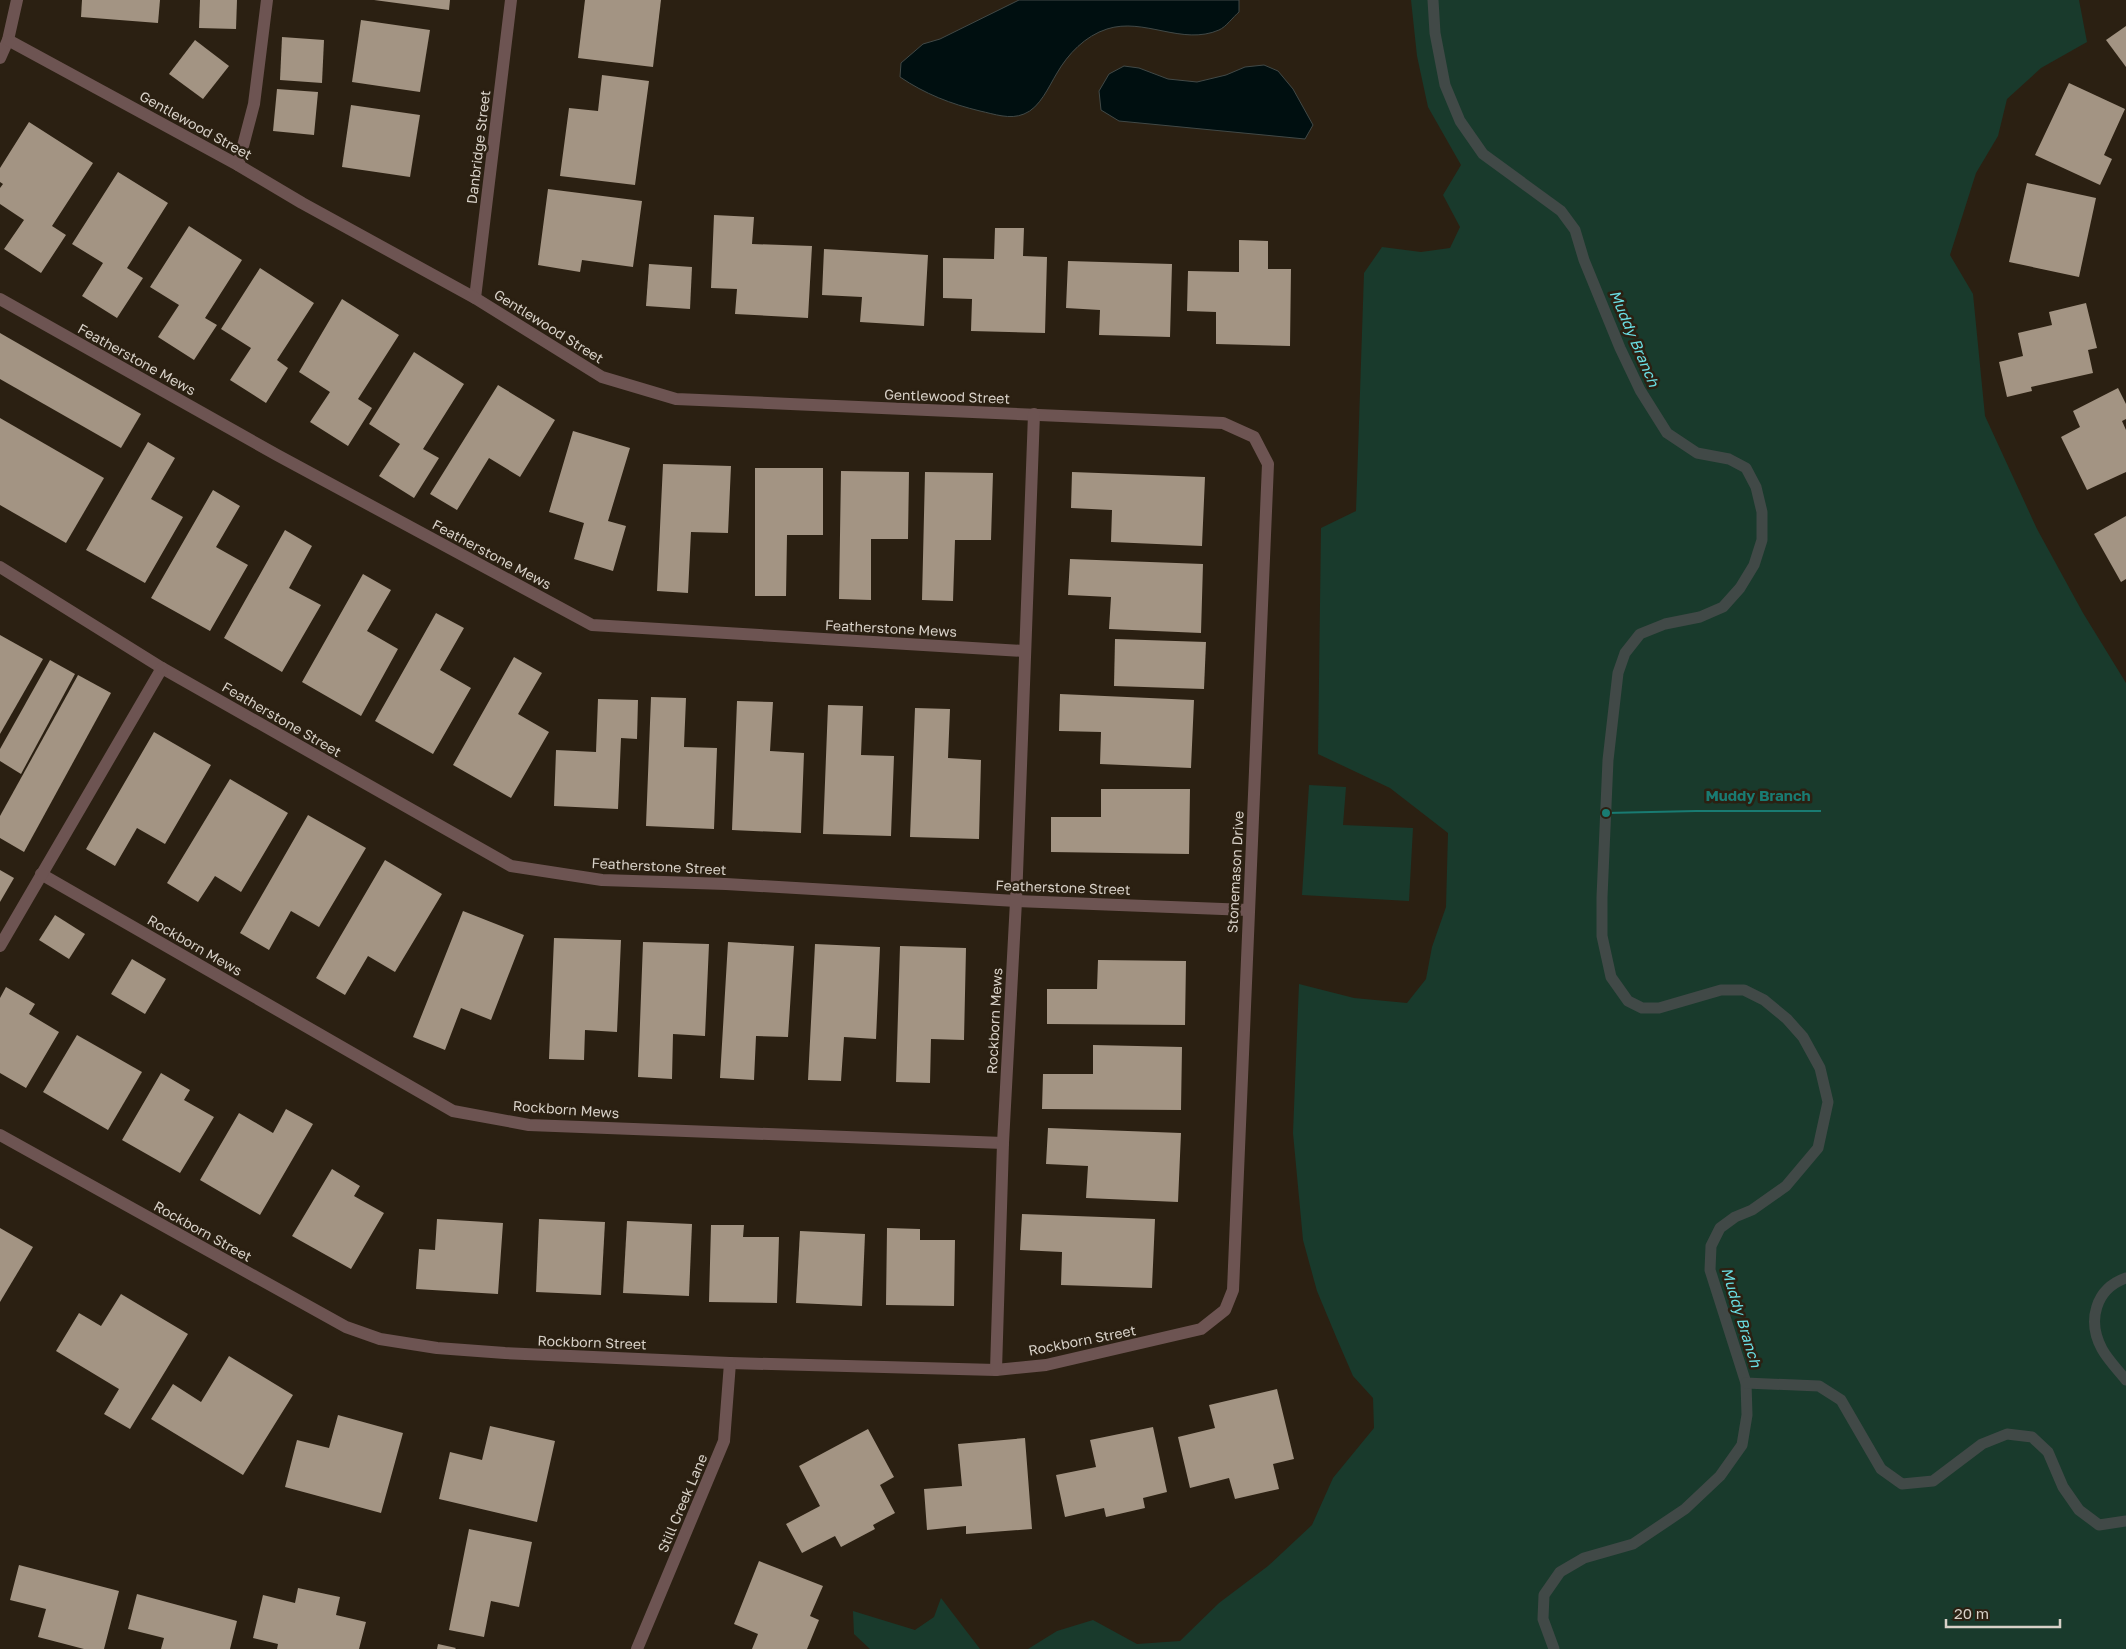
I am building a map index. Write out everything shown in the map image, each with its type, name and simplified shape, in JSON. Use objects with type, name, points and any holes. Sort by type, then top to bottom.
[{"type":"street","points":[[0,58],[8,40],[17,0]]},
{"type":"street","points":[[238,164],[254,104],[267,0]]},
{"type":"street","name":"Danbridge Street","points":[[475,298],[511,0]]},
{"type":"street","name":"Gentlewood Street","points":[[8,40],[238,164],[302,203],[475,298],[602,377],[676,399],[1223,423],[1254,437]]},
{"type":"street","name":"Featherstone Mews","points":[[0,299],[277,455],[592,625],[1024,651]]},
{"type":"street","points":[[1016,901],[1034,414]]},
{"type":"street","name":"Stonemason Drive","points":[[1225,1310],[1233,1290],[1268,464],[1254,437]]},
{"type":"street","name":"Featherstone Street","points":[[0,567],[162,668],[511,866],[602,880],[726,884],[1016,901],[1248,910]]},
{"type":"street","points":[[0,946],[162,668]]},
{"type":"street","name":"Rockborn Mews","points":[[41,874],[453,1110],[529,1125],[1003,1143]]},
{"type":"street","name":"Rockborn Mews","points":[[996,1370],[1003,1143],[1016,901]]},
{"type":"street","name":"Rockborn Street","points":[[0,1135],[346,1327],[380,1339],[437,1348],[505,1354],[730,1363],[996,1370],[1046,1365],[1201,1329],[1225,1310]]},
{"type":"street","name":"Still Creek Lane","points":[[637,1649],[724,1440],[730,1363]]},
{"type":"green space","points":[[1411,0],[2079,0],[2087,42],[2041,68],[2007,99],[1998,136],[1976,173],[1950,255],[1973,294],[1985,416],[2037,529],[2083,613],[2126,683],[2126,1649],[1028,1649],[1057,1631],[1093,1620],[1137,1644],[1180,1641],[1219,1603],[1268,1566],[1312,1525],[1333,1478],[1374,1428],[1373,1398],[1353,1376],[1317,1291],[1303,1240],[1293,1133],[1299,984],[1354,998],[1407,1003],[1426,979],[1432,947],[1446,907],[1448,833],[1390,788],[1318,754],[1321,528],[1356,511],[1364,273],[1382,247],[1421,252],[1450,248],[1460,227],[1443,195],[1461,165],[1428,107],[1417,56]]},
{"type":"green space","points":[[1309,785],[1346,787],[1343,825],[1413,828],[1409,901],[1302,895]]},
{"type":"green space","points":[[941,1598],[980,1649],[870,1649],[854,1634],[853,1611],[915,1630],[934,1617]]},
{"type":"shaded area","points":[[1019,0],[1239,0],[1239,12],[1222,29],[1205,34],[1177,34],[1135,26],[1121,26],[1099,32],[1078,46],[1061,66],[1044,96],[1035,107],[1019,116],[1002,116],[959,105],[938,98],[900,77],[901,63],[923,44],[940,39]]},
{"type":"shaded area","points":[[1264,65],[1278,71],[1293,89],[1313,125],[1305,139],[1119,121],[1101,110],[1099,91],[1109,74],[1124,66],[1139,68],[1168,79],[1197,82],[1226,75],[1245,67]]},
{"type":"building","points":[[82,0],[160,0],[158,23],[81,17]]},
{"type":"building","points":[[200,0],[237,0],[236,29],[199,28]]},
{"type":"building","points":[[374,0],[450,0],[449,10]]},
{"type":"building","points":[[585,0],[661,0],[653,67],[578,58]]},
{"type":"building","points":[[361,20],[430,30],[420,92],[352,82]]},
{"type":"building","points":[[2126,26],[2126,67],[2106,40]]},
{"type":"building","points":[[282,37],[324,40],[322,83],[280,80]]},
{"type":"building","points":[[195,40],[229,66],[203,99],[169,74]]},
{"type":"building","points":[[602,75],[649,81],[635,185],[560,176],[569,108],[598,111]]},
{"type":"building","points":[[2069,83],[2125,109],[2104,155],[2112,159],[2100,185],[2035,155]]},
{"type":"building","points":[[277,89],[318,92],[314,135],[273,131]]},
{"type":"building","points":[[351,105],[420,115],[410,177],[342,167]]},
{"type":"building","points":[[29,122],[93,163],[52,226],[66,235],[41,273],[4,249],[24,220],[0,204],[0,188],[3,184],[0,182],[0,168]]},
{"type":"building","points":[[118,172],[168,203],[127,268],[143,278],[117,318],[82,296],[103,263],[72,244]]},
{"type":"building","points":[[2027,183],[2096,198],[2079,277],[2009,262]]},
{"type":"building","points":[[548,189],[642,201],[633,267],[582,260],[580,272],[538,265]]},
{"type":"building","points":[[714,215],[754,217],[752,244],[812,246],[808,318],[735,314],[737,289],[711,288]]},
{"type":"building","points":[[189,226],[242,260],[205,318],[217,325],[194,360],[158,337],[179,305],[150,287]]},
{"type":"building","points":[[995,228],[1024,228],[1023,256],[1047,257],[1045,333],[971,331],[972,299],[943,298],[943,258],[994,259]]},
{"type":"building","points":[[1239,240],[1268,241],[1268,269],[1291,269],[1290,346],[1216,344],[1216,312],[1187,311],[1188,271],[1239,272]]},
{"type":"building","points":[[824,249],[928,255],[924,326],[860,322],[862,297],[822,295]]},
{"type":"building","points":[[1068,261],[1172,264],[1170,337],[1099,335],[1100,310],[1066,308]]},
{"type":"building","points":[[649,264],[692,267],[690,309],[646,306]]},
{"type":"building","points":[[260,268],[314,303],[277,360],[288,368],[266,403],[230,380],[251,348],[221,329]]},
{"type":"building","points":[[342,299],[399,335],[358,399],[372,408],[348,446],[310,422],[330,392],[299,372]]},
{"type":"building","points":[[2086,303],[2097,348],[2088,350],[2093,373],[2031,387],[2032,391],[2007,397],[1999,362],[2023,356],[2018,333],[2052,325],[2049,312]]},
{"type":"building","points":[[0,333],[141,414],[121,448],[0,379]]},
{"type":"building","points":[[414,352],[464,384],[423,449],[439,458],[414,498],[379,476],[400,444],[369,424]]},
{"type":"building","points":[[498,385],[555,420],[520,477],[489,458],[457,510],[430,494]]},
{"type":"building","points":[[2118,388],[2126,404],[2126,419],[2122,421],[2126,430],[2126,472],[2087,490],[2061,437],[2080,427],[2073,411]]},
{"type":"building","points":[[0,418],[104,478],[66,543],[0,505]]},
{"type":"building","points":[[573,431],[630,448],[608,521],[626,526],[613,571],[574,559],[584,523],[549,512]]},
{"type":"building","points":[[148,442],[175,458],[151,499],[183,517],[145,583],[86,550]]},
{"type":"building","points":[[663,464],[731,466],[728,533],[691,532],[688,593],[657,591]]},
{"type":"building","points":[[755,468],[823,468],[823,535],[787,535],[786,596],[755,596]]},
{"type":"building","points":[[841,471],[909,472],[908,539],[871,539],[871,600],[839,599]]},
{"type":"building","points":[[925,472],[993,473],[991,540],[955,540],[953,601],[922,600]]},
{"type":"building","points":[[1072,472],[1205,477],[1202,546],[1111,542],[1112,510],[1071,508]]},
{"type":"building","points":[[213,490],[240,506],[216,547],[248,565],[210,631],[151,598]]},
{"type":"building","points":[[2126,516],[2126,579],[2121,582],[2094,534]]},
{"type":"building","points":[[285,530],[312,546],[289,588],[321,605],[282,672],[224,638]]},
{"type":"building","points":[[1070,559],[1203,564],[1201,633],[1109,629],[1111,597],[1068,595]]},
{"type":"building","points":[[363,574],[391,590],[367,631],[398,649],[361,716],[302,682]]},
{"type":"building","points":[[436,613],[464,628],[440,670],[471,688],[433,754],[375,721]]},
{"type":"building","points":[[0,635],[43,659],[0,734]]},
{"type":"building","points":[[1115,639],[1206,642],[1204,689],[1114,686]]},
{"type":"building","points":[[514,657],[542,673],[518,714],[549,732],[511,798],[453,765]]},
{"type":"building","points":[[50,660],[75,674],[21,774],[0,761],[0,749]]},
{"type":"building","points":[[78,675],[111,693],[24,852],[0,838],[0,816]]},
{"type":"building","points":[[1060,694],[1194,700],[1191,768],[1100,764],[1101,732],[1059,731]]},
{"type":"building","points":[[651,697],[686,698],[684,747],[717,748],[714,829],[646,826]]},
{"type":"building","points":[[598,699],[638,700],[637,739],[621,738],[618,809],[554,806],[556,750],[596,752]]},
{"type":"building","points":[[737,701],[773,702],[770,751],[804,753],[801,833],[732,830]]},
{"type":"building","points":[[828,705],[863,706],[861,755],[894,756],[891,836],[823,834]]},
{"type":"building","points":[[915,708],[950,709],[948,758],[981,760],[979,839],[910,837]]},
{"type":"building","points":[[154,732],[211,765],[165,844],[137,828],[115,866],[86,849]]},
{"type":"building","points":[[230,779],[288,813],[241,892],[215,876],[198,902],[167,883]]},
{"type":"building","points":[[1101,789],[1190,789],[1189,854],[1051,852],[1051,817],[1101,817]]},
{"type":"building","points":[[308,815],[366,848],[319,927],[291,911],[269,950],[240,933]]},
{"type":"building","points":[[385,860],[442,894],[395,972],[368,956],[345,995],[316,978]]},
{"type":"building","points":[[0,870],[14,878],[0,902]]},
{"type":"building","points":[[463,911],[524,935],[491,1020],[461,1008],[445,1050],[413,1037]]},
{"type":"building","points":[[55,915],[85,934],[69,959],[39,940]]},
{"type":"building","points":[[554,938],[621,940],[617,1032],[585,1030],[584,1060],[549,1059]]},
{"type":"building","points":[[643,942],[709,944],[705,1036],[673,1034],[672,1079],[638,1077]]},
{"type":"building","points":[[728,942],[794,946],[788,1037],[756,1036],[754,1080],[720,1078]]},
{"type":"building","points":[[815,944],[880,947],[876,1039],[844,1037],[841,1081],[808,1080]]},
{"type":"building","points":[[900,946],[966,948],[964,1040],[931,1039],[930,1083],[896,1082]]},
{"type":"building","points":[[132,959],[166,979],[145,1014],[111,994]]},
{"type":"building","points":[[1098,960],[1186,961],[1185,1025],[1047,1024],[1047,989],[1097,989]]},
{"type":"building","points":[[6,987],[35,1004],[29,1014],[59,1032],[26,1088],[0,1073],[0,998]]},
{"type":"building","points":[[77,1035],[142,1072],[108,1130],[43,1092]]},
{"type":"building","points":[[1093,1045],[1182,1047],[1181,1110],[1042,1109],[1043,1074],[1093,1074]]},
{"type":"building","points":[[161,1073],[190,1090],[184,1100],[214,1117],[180,1173],[122,1140]]},
{"type":"building","points":[[286,1109],[313,1124],[260,1215],[200,1180],[239,1113],[273,1133]]},
{"type":"building","points":[[1048,1128],[1181,1133],[1178,1202],[1086,1198],[1088,1166],[1046,1164]]},
{"type":"building","points":[[332,1169],[360,1186],[354,1196],[384,1213],[351,1269],[292,1236]]},
{"type":"building","points":[[1022,1214],[1155,1219],[1152,1288],[1061,1285],[1062,1252],[1020,1250]]},
{"type":"building","points":[[437,1219],[503,1223],[498,1294],[416,1289],[419,1249],[435,1250]]},
{"type":"building","points":[[539,1219],[605,1222],[601,1295],[536,1292]]},
{"type":"building","points":[[627,1221],[692,1224],[689,1296],[623,1293]]},
{"type":"building","points":[[711,1225],[744,1225],[743,1237],[779,1237],[777,1303],[709,1302]]},
{"type":"building","points":[[0,1228],[33,1247],[0,1302]]},
{"type":"building","points":[[887,1228],[920,1229],[920,1240],[955,1240],[954,1306],[886,1305]]},
{"type":"building","points":[[800,1231],[865,1234],[862,1306],[796,1303]]},
{"type":"building","points":[[121,1294],[188,1334],[130,1429],[104,1414],[119,1389],[56,1351],[79,1313],[101,1326]]},
{"type":"building","points":[[229,1356],[293,1395],[243,1475],[151,1419],[173,1384],[201,1402]]},
{"type":"building","points":[[1277,1389],[1294,1459],[1273,1464],[1279,1489],[1235,1499],[1229,1478],[1190,1488],[1178,1437],[1215,1428],[1209,1405]]},
{"type":"building","points":[[338,1415],[403,1433],[381,1513],[285,1487],[297,1440],[329,1448]]},
{"type":"building","points":[[490,1426],[555,1441],[537,1522],[439,1499],[450,1452],[482,1460]]},
{"type":"building","points":[[1153,1427],[1167,1492],[1143,1498],[1145,1508],[1106,1517],[1104,1508],[1065,1517],[1056,1475],[1096,1467],[1090,1440]]},
{"type":"building","points":[[868,1429],[894,1477],[880,1485],[895,1513],[873,1525],[875,1529],[841,1547],[835,1536],[802,1553],[786,1524],[820,1506],[799,1466]]},
{"type":"building","points":[[1025,1438],[1032,1529],[966,1534],[966,1526],[927,1530],[924,1489],[962,1486],[958,1444]]},
{"type":"building","points":[[469,1529],[532,1542],[519,1607],[491,1601],[484,1637],[449,1630]]},
{"type":"building","points":[[759,1561],[823,1586],[810,1616],[819,1620],[807,1649],[752,1649],[758,1634],[734,1624]]},
{"type":"building","points":[[19,1565],[119,1591],[104,1649],[84,1649],[38,1637],[46,1609],[10,1600]]},
{"type":"building","points":[[298,1588],[340,1597],[336,1615],[366,1622],[359,1649],[277,1649],[278,1644],[253,1638],[263,1595],[295,1603]]},
{"type":"building","points":[[137,1594],[237,1621],[230,1649],[161,1649],[164,1638],[128,1629]]},
{"type":"building","points":[[438,1644],[456,1648],[437,1649]]},
{"type":"waterway","name":"Muddy Branch","points":[[1433,0],[1435,33],[1445,85],[1460,121],[1483,154],[1561,211],[1575,230],[1584,260],[1620,348],[1640,390],[1667,433],[1697,453],[1729,459],[1746,468],[1756,487],[1762,512],[1762,540],[1754,565],[1740,588],[1723,607],[1700,617],[1665,624],[1640,634],[1625,653],[1618,673],[1608,760],[1602,897],[1602,936],[1611,977],[1628,1001],[1642,1008],[1659,1008],[1721,990],[1744,990],[1764,1000],[1787,1019],[1803,1037],[1820,1068],[1828,1102],[1818,1148],[1786,1186],[1752,1210],[1735,1217],[1720,1228],[1711,1246],[1710,1270],[1746,1383],[1747,1415],[1742,1445],[1720,1476],[1685,1509],[1633,1544],[1584,1558],[1560,1572],[1544,1595],[1543,1619],[1554,1649]]},
{"type":"waterway","points":[[2126,1278],[2115,1283],[2107,1290],[2101,1298],[2095,1317],[2097,1338],[2102,1349],[2126,1380]]},
{"type":"waterway","points":[[1746,1383],[1819,1386],[1841,1400],[1881,1469],[1902,1484],[1933,1481],[1982,1444],[2007,1434],[2032,1437],[2048,1452],[2063,1487],[2079,1510],[2099,1525],[2126,1521]]},
{"type":"place","name":"Muddy Branch","points":[[1606,813]]}]
